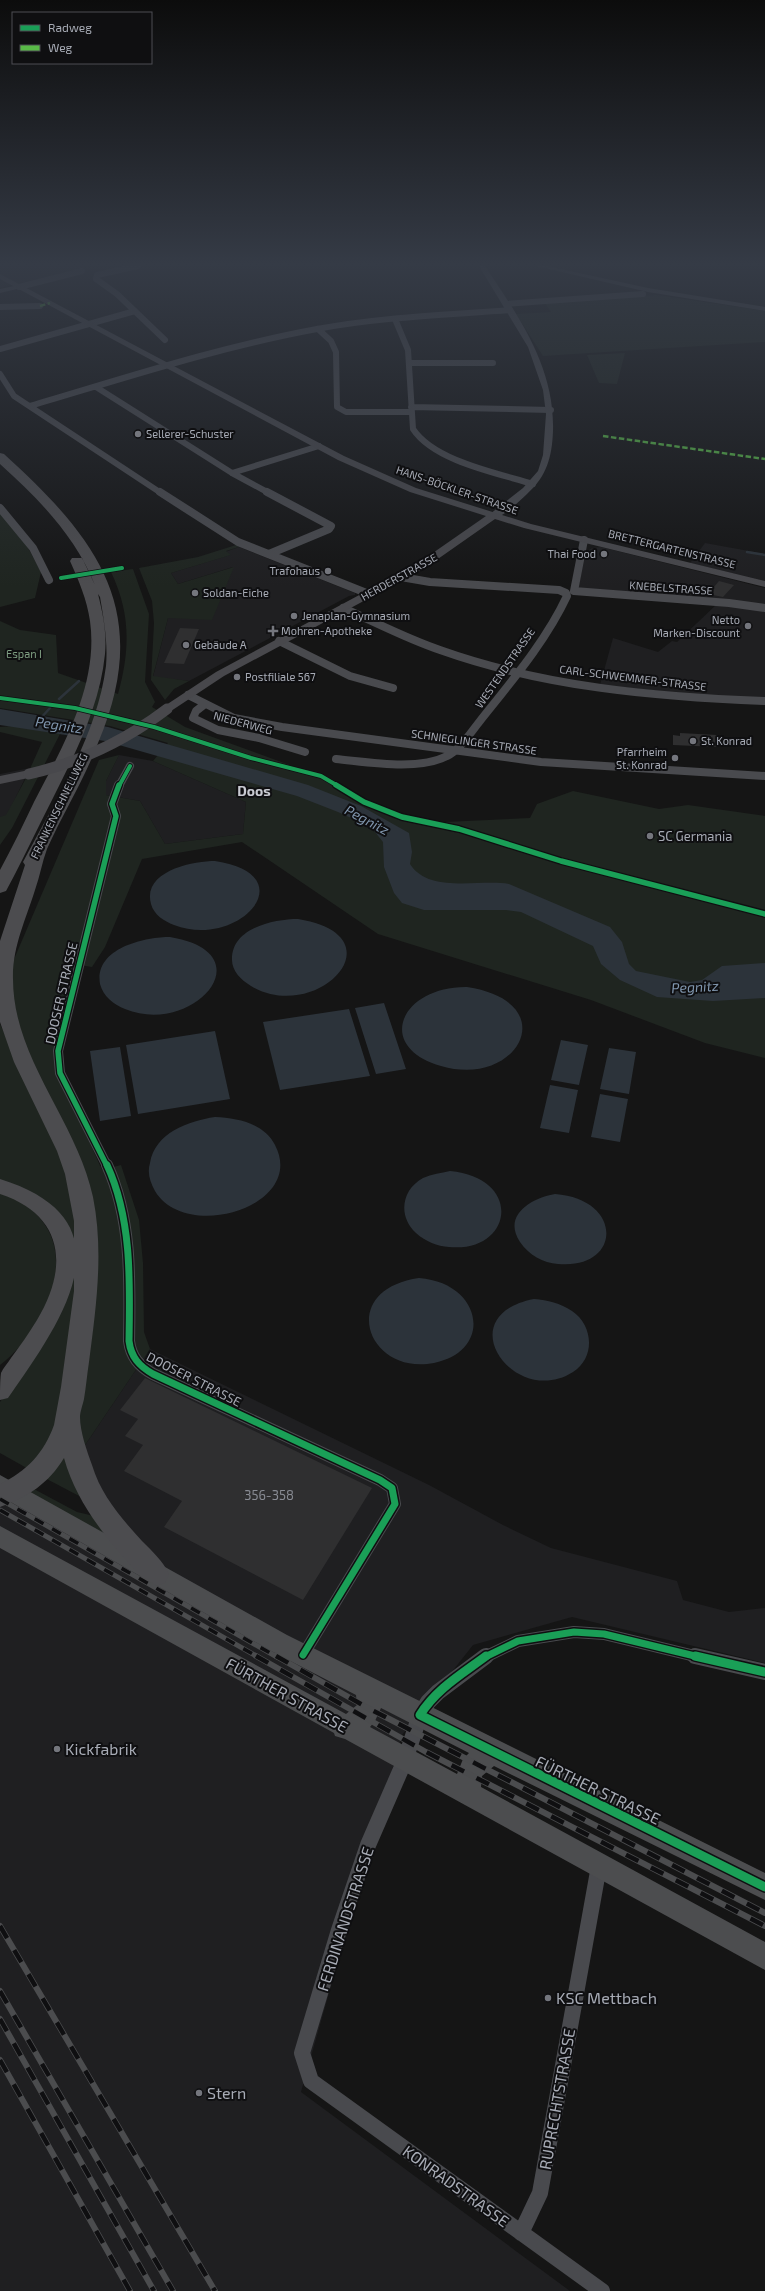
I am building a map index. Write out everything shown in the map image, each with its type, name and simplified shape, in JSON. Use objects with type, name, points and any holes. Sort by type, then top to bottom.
[{"type":"highway","name":"FRANKENSCHNELLWEG","points":[[0,457],[46,500],[74,532],[87,552],[103,582],[113,618],[114,635],[112,670],[106,698],[87,748],[34,840],[0,887]]},
{"type":"highway","name":"FRANKENSCHNELLWEG","points":[[0,471],[42,514],[60,535],[85,578],[94,603],[98,626],[98,652],[90,695],[0,928]]},
{"type":"highway","points":[[0,864],[34,840]]},
{"type":"highway","points":[[4,1491],[28,1482],[50,1460],[62,1438],[68,1415],[86,1294],[88,1257],[86,1220],[74,1168],[61,1136],[16,1043],[8,1019],[3,992],[4,962],[8,941],[34,840]]},
{"type":"highway","points":[[0,1186],[14,1190],[42,1205],[51,1213],[64,1234],[66,1264],[62,1287],[54,1308],[0,1391]]},
{"type":"highway","points":[[0,1373],[33,1342]]},
{"type":"highway","points":[[68,1415],[78,1465],[94,1501],[113,1527],[156,1574]]},
{"type":"main road","name":"HANS-BÖCKLER-STRASSE","points":[[181,373],[319,446],[402,485],[494,516],[573,538]]},
{"type":"main road","name":"HERDERSTRASSE","points":[[0,780],[65,765],[105,750],[135,733],[213,678],[279,641],[401,577],[444,552],[494,516]]},
{"type":"main road","name":"BRETTERGARTENSTRASSE","points":[[573,538],[765,584]]},
{"type":"main road","name":"FÜRTHER STRASSE","points":[[4,1491],[303,1655],[495,1753],[765,1887]]},
{"type":"main road","name":"FÜRTHER STRASSE","points":[[0,1536],[344,1727],[765,1957]]},
{"type":"main road","points":[[344,1727],[360,1720],[368,1712],[370,1699],[365,1687]]},
{"type":"main road","points":[[469,1795],[467,1780],[471,1768],[478,1759],[495,1753]]},
{"type":"street","points":[[30,406],[144,373]]},
{"type":"street","points":[[338,373],[337,407],[339,410],[346,412],[411,410],[551,410]]},
{"type":"street","points":[[409,373],[411,410],[414,433],[428,446],[486,469],[533,484]]},
{"type":"street","points":[[494,516],[533,484],[547,460],[551,410],[542,373]]},
{"type":"street","points":[[0,374],[9,391],[30,406],[232,538],[369,594]]},
{"type":"street","points":[[96,387],[232,473],[331,526],[330,529],[269,554]]},
{"type":"street","points":[[232,473],[319,446]]},
{"type":"street","points":[[0,508],[33,548],[49,580]]},
{"type":"street","name":"KNEBELSTRASSE","points":[[584,540],[574,591],[730,603],[765,608]]},
{"type":"street","name":"WESTENDSTRASSE","points":[[401,577],[430,582],[530,588],[566,593],[566,599],[517,672],[489,711],[455,751]]},
{"type":"street","name":"CARL-SCHWEMMER-STRASSE","points":[[343,608],[412,640],[455,655],[517,672],[563,682],[631,692],[716,700],[765,701]]},
{"type":"street","points":[[279,641],[352,676],[377,686],[392,688]]},
{"type":"street","name":"SCHNIEGLINGER STRASSE","points":[[188,695],[224,714],[244,720],[455,751],[576,765],[765,776]]},
{"type":"street","name":"NIEDERWEG","points":[[205,704],[196,711],[194,718],[212,727],[305,752]]},
{"type":"street","points":[[336,759],[406,764],[439,759],[455,751]]},
{"type":"street","name":"DOOSER STRASSE","points":[[130,766],[116,791],[112,804],[116,816],[58,1051],[60,1073],[96,1140],[116,1186],[130,1267],[129,1341],[130,1351],[135,1361],[153,1374],[380,1480],[392,1488],[395,1504],[303,1655]]},
{"type":"street","name":"FERDINANDSTRASSE","points":[[310,2081],[302,2053],[339,1930],[368,1845],[405,1760],[420,1715],[428,1702],[438,1692],[491,1652],[518,1641],[547,1635],[574,1632],[604,1634],[765,1672]]},
{"type":"street","name":"RUPRECHTSTRASSE","points":[[520,2233],[540,2193],[599,1866]]},
{"type":"street","name":"KONRADSTRASSE","points":[[310,2081],[602,2291]]},
{"type":"shaded area","points":[[705,543],[765,554],[765,581],[690,563]]},
{"type":"shaded area","points":[[239,547],[355,593],[355,595],[349,596],[189,681],[153,677],[168,618],[233,567],[178,584],[171,573],[230,555],[225,552]]},
{"type":"shaded area","points":[[601,547],[765,588],[765,607],[578,588],[586,552],[592,548]]},
{"type":"shaded area","points":[[717,604],[765,610],[765,698],[721,697],[600,685],[613,638],[658,652],[672,641],[677,642]]},
{"type":"shaded area","points":[[119,755],[153,761],[246,802],[243,834],[165,844],[140,801],[106,795],[106,781]]},
{"type":"shaded area","points":[[30,768],[0,830],[0,774]]},
{"type":"shaded area","points":[[150,1349],[429,1485],[503,1525],[551,1548],[677,1581],[683,1600],[729,1612],[765,1608],[765,1663],[572,1617],[473,1645],[402,1735],[301,2092],[570,2291],[0,2291],[0,1493],[80,1538],[110,1512],[81,1451]]},
{"type":"green space","points":[[595,373],[620,373],[617,384],[599,383]]},
{"type":"green space","points":[[0,512],[25,542],[41,572],[35,598],[0,607]]},
{"type":"green space","points":[[236,545],[239,547],[226,551],[231,555],[171,573],[178,584],[234,567],[212,620],[168,618],[153,676],[189,681],[174,689],[165,700],[151,680],[154,623],[152,601],[139,568],[198,557]]},
{"type":"green space","name":"Espan I","points":[[133,569],[149,614],[145,682],[155,702],[152,707],[185,727],[328,779],[365,800],[401,815],[445,822],[530,818],[537,804],[573,791],[659,809],[688,805],[765,816],[765,1058],[705,1043],[591,1000],[378,934],[242,842],[142,859],[105,947],[92,967],[73,964],[56,1046],[84,1130],[102,1170],[121,1165],[139,1220],[143,1263],[144,1332],[150,1349],[81,1451],[77,1423],[94,1264],[14,1013],[9,971],[99,760],[119,755],[106,781],[106,795],[140,801],[165,844],[243,834],[246,802],[153,761],[168,743],[110,726],[0,708],[0,621],[20,630],[56,635],[58,673],[118,694],[125,662],[126,632],[125,617],[118,587],[111,572]]},
{"type":"green space","points":[[13,726],[60,734],[12,828],[0,845],[0,817],[6,815],[25,780],[42,742],[0,732],[0,727]]},
{"type":"green space","points":[[0,1024],[67,1170],[81,1254],[56,1430],[32,1471],[0,1453],[0,1402],[38,1349],[70,1280],[41,1198],[19,1187],[0,1182]]},
{"type":"green space","points":[[0,1193],[18,1199],[26,1204],[48,1230],[55,1250],[56,1271],[51,1293],[42,1314],[16,1351],[0,1365]]},
{"type":"green space","points":[[64,1447],[81,1497],[43,1477]]},
{"type":"green space","points":[[32,1488],[77,1512],[94,1516],[111,1538],[26,1491]]},
{"type":"water","name":"Pegnitz","points":[[0,709],[108,727],[308,785],[361,806],[409,833],[412,852],[410,864],[418,873],[429,879],[455,883],[509,884],[610,927],[622,942],[629,964],[636,971],[690,982],[702,980],[722,966],[765,963],[765,998],[713,1001],[657,997],[620,980],[601,964],[593,946],[521,912],[506,910],[424,910],[402,903],[394,893],[384,867],[383,842],[371,827],[297,796],[105,741],[0,725]]},
{"type":"water","points":[[206,861],[215,861],[242,869],[256,880],[259,894],[253,908],[239,919],[220,928],[198,930],[174,925],[163,919],[154,911],[151,904],[150,893],[154,883],[161,876],[171,870],[183,866]]},
{"type":"water","points":[[288,919],[298,919],[329,928],[344,942],[346,958],[338,974],[322,986],[301,994],[276,995],[251,986],[244,981],[235,971],[232,964],[234,949],[239,940],[246,933],[266,924]]},
{"type":"water","points":[[170,937],[199,946],[213,959],[216,974],[209,990],[195,1003],[174,1012],[150,1015],[125,1009],[110,1000],[101,988],[100,984],[100,972],[105,961],[113,953],[135,942]]},
{"type":"water","points":[[467,987],[497,996],[515,1009],[522,1025],[520,1041],[509,1055],[491,1065],[468,1070],[441,1066],[420,1057],[407,1045],[402,1032],[404,1019],[412,1006],[426,996],[444,989]]},
{"type":"water","points":[[384,1003],[406,1069],[376,1074],[355,1008]]},
{"type":"water","points":[[349,1009],[370,1076],[280,1090],[263,1022]]},
{"type":"water","points":[[215,1031],[230,1099],[138,1114],[126,1045]]},
{"type":"water","points":[[561,1040],[588,1045],[579,1085],[551,1080]]},
{"type":"water","points":[[120,1047],[131,1116],[100,1121],[90,1051]]},
{"type":"water","points":[[609,1048],[636,1052],[629,1094],[600,1089]]},
{"type":"water","points":[[550,1085],[578,1090],[569,1133],[540,1128]]},
{"type":"water","points":[[600,1094],[628,1099],[620,1142],[591,1137]]},
{"type":"water","points":[[215,1117],[241,1120],[264,1131],[275,1145],[280,1167],[274,1185],[259,1200],[239,1210],[215,1215],[191,1214],[170,1206],[155,1191],[150,1177],[150,1163],[158,1144],[174,1130],[184,1125]]},
{"type":"water","points":[[450,1171],[474,1177],[490,1187],[499,1200],[501,1214],[497,1227],[487,1239],[470,1246],[449,1247],[432,1243],[416,1233],[410,1227],[406,1219],[404,1204],[410,1189],[423,1178]]},
{"type":"water","points":[[555,1194],[578,1199],[594,1208],[603,1220],[606,1233],[603,1246],[594,1256],[579,1263],[552,1263],[537,1258],[520,1242],[515,1232],[515,1224],[517,1216],[522,1209],[537,1199]]},
{"type":"water","points":[[419,1278],[440,1283],[457,1292],[468,1304],[473,1318],[472,1332],[466,1345],[453,1356],[434,1363],[411,1364],[392,1357],[378,1345],[370,1330],[370,1314],[377,1298],[393,1286]]},
{"type":"water","points":[[534,1299],[554,1302],[572,1311],[579,1317],[588,1332],[588,1350],[586,1358],[580,1366],[573,1372],[551,1380],[530,1379],[512,1370],[499,1356],[493,1339],[495,1323],[508,1309]]},
{"type":"building","points":[[719,581],[734,585],[723,597],[708,594]]},
{"type":"building","name":"Gebäude A","points":[[180,628],[199,629],[184,664],[164,663]]},
{"type":"building","name":"St. Konrad","points":[[680,733],[717,735],[718,747],[673,745],[673,735],[680,736]]},
{"type":"building","points":[[145,1378],[372,1488],[303,1600],[164,1527],[182,1501],[124,1471],[143,1445],[125,1436],[138,1419],[120,1410]]},
{"type":"waterway","points":[[747,552],[765,555]]},
{"type":"waterway","points":[[59,699],[79,681]]},
{"type":"waterway","name":"Pegnitz","points":[[40,719],[50,708]]},
{"type":"railway","points":[[0,1499],[277,1657]]},
{"type":"railway","points":[[0,1510],[258,1657]]},
{"type":"railway","points":[[256,1656],[426,1752],[765,1926]]},
{"type":"railway","points":[[276,1656],[368,1708],[765,1913]]},
{"type":"railway","points":[[0,1926],[215,2291]]},
{"type":"railway","points":[[0,1991],[173,2291]]},
{"type":"railway","points":[[0,2019],[154,2291]]},
{"type":"railway","points":[[0,2060],[130,2291]]},
{"type":"marked path","points":[[603,436],[765,459]]},
{"type":"cycle path","points":[[61,578],[122,568]]},
{"type":"cycle path","points":[[0,698],[75,708],[154,727],[251,758],[321,776],[364,802],[402,817],[459,829],[561,861],[765,914]]},
{"type":"cycle path","points":[[130,766],[116,791],[112,804],[116,816],[58,1051],[60,1073],[96,1141],[116,1185],[130,1267],[129,1341],[131,1352],[136,1361],[143,1368],[153,1374],[380,1480],[392,1488],[395,1504],[303,1655]]},
{"type":"cycle path","points":[[765,1672],[604,1634],[574,1632],[547,1635],[518,1641],[491,1652],[438,1692],[428,1702],[420,1715],[765,1887]]},
{"type":"place","name":"Sellerer-Schuster","points":[[138,434]]},
{"type":"place","name":"Thai Food","points":[[604,554]]},
{"type":"place","name":"Trafohaus","points":[[328,571]]},
{"type":"place","name":"Soldan-Eiche","points":[[195,593]]},
{"type":"place","name":"Jenaplan-Gymnasium","points":[[294,616]]},
{"type":"place","name":"Netto Marken-Discount","points":[[748,626]]},
{"type":"place","name":"Mohren-Apotheke","points":[[273,631]]},
{"type":"place","name":"Gebäude A","points":[[186,645]]},
{"type":"place","name":"Postfiliale 567","points":[[237,677]]},
{"type":"place","name":"St. Konrad","points":[[693,741]]},
{"type":"place","name":"Pfarrheim St. Konrad","points":[[675,758]]},
{"type":"place","name":"SC Germania","points":[[650,836]]},
{"type":"place","name":"Kickfabrik","points":[[57,1749]]},
{"type":"place","name":"KSC Mettbach","points":[[548,1998]]},
{"type":"place","name":"Stern","points":[[199,2093]]},
{"type":"district","name":"Doos","points":[[254,791]]}]
